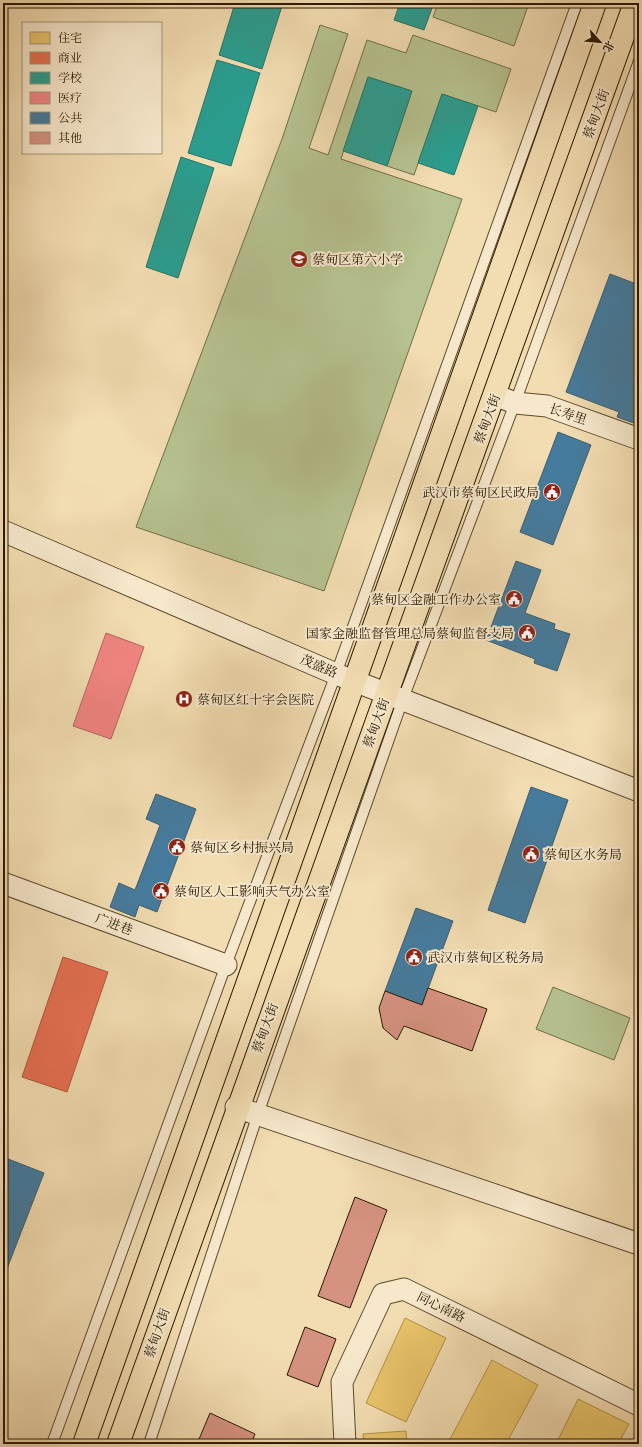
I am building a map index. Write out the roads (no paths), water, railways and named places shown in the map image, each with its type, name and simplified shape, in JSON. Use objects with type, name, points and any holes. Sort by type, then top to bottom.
[{"type":"main road","points":[[84,1444],[345,677],[595,3]]},
{"type":"main road","name":"蔡甸大街","points":[[118,1444],[236,1107],[395,696],[505,399],[636,3]]},
{"type":"street","name":"长寿里","points":[[505,399],[547,406],[639,439]]},
{"type":"street","name":"茂盛路","points":[[3,531],[345,677],[639,791]]},
{"type":"street","name":"广进巷","points":[[3,883],[226,965]]},
{"type":"street","points":[[236,1107],[639,1244]]},
{"type":"street","name":"同心南路","points":[[345,1444],[342,1382],[383,1294],[404,1289],[639,1405]]},
{"type":"lane","points":[[52,1444],[226,965],[345,677],[577,3]]},
{"type":"lane","points":[[505,399],[639,61]]},
{"type":"lane","points":[[149,1444],[395,696]]},
{"type":"place","name":"蔡甸区第六小学","points":[[299,259]]},
{"type":"place","name":"武汉市蔡甸区民政局","points":[[552,492]]},
{"type":"place","name":"蔡甸区金融工作办公室","points":[[514,599]]},
{"type":"place","name":"国家金融监督管理总局蔡甸监督支局","points":[[527,633]]},
{"type":"place","name":"蔡甸区红十字会医院","points":[[184,699]]},
{"type":"place","name":"蔡甸区乡村振兴局","points":[[177,847]]},
{"type":"place","name":"蔡甸区水务局","points":[[531,854]]},
{"type":"place","name":"蔡甸区人工影响天气办公室","points":[[161,891]]},
{"type":"place","name":"武汉市蔡甸区税务局","points":[[414,957]]}]
